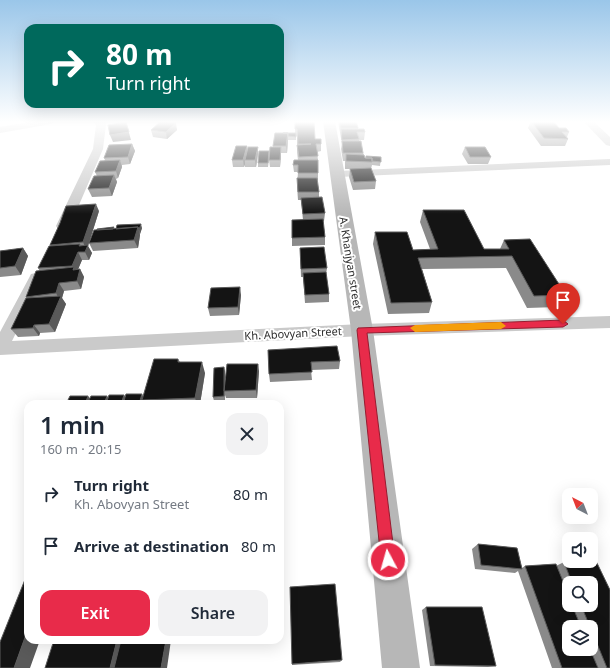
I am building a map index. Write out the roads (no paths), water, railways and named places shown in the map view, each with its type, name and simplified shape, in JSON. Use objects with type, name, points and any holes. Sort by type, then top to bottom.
[{"type":"street","points":[[58,235],[97,152]]},
{"type":"street","name":"A. Khanjyan street","points":[[334,152],[362,330],[400,668]]},
{"type":"street","points":[[338,174],[610,162]]},
{"type":"street","points":[[0,348],[44,263]]},
{"type":"street","name":"Kh. Abovyan Street","points":[[0,348],[362,330],[610,322]]}]
